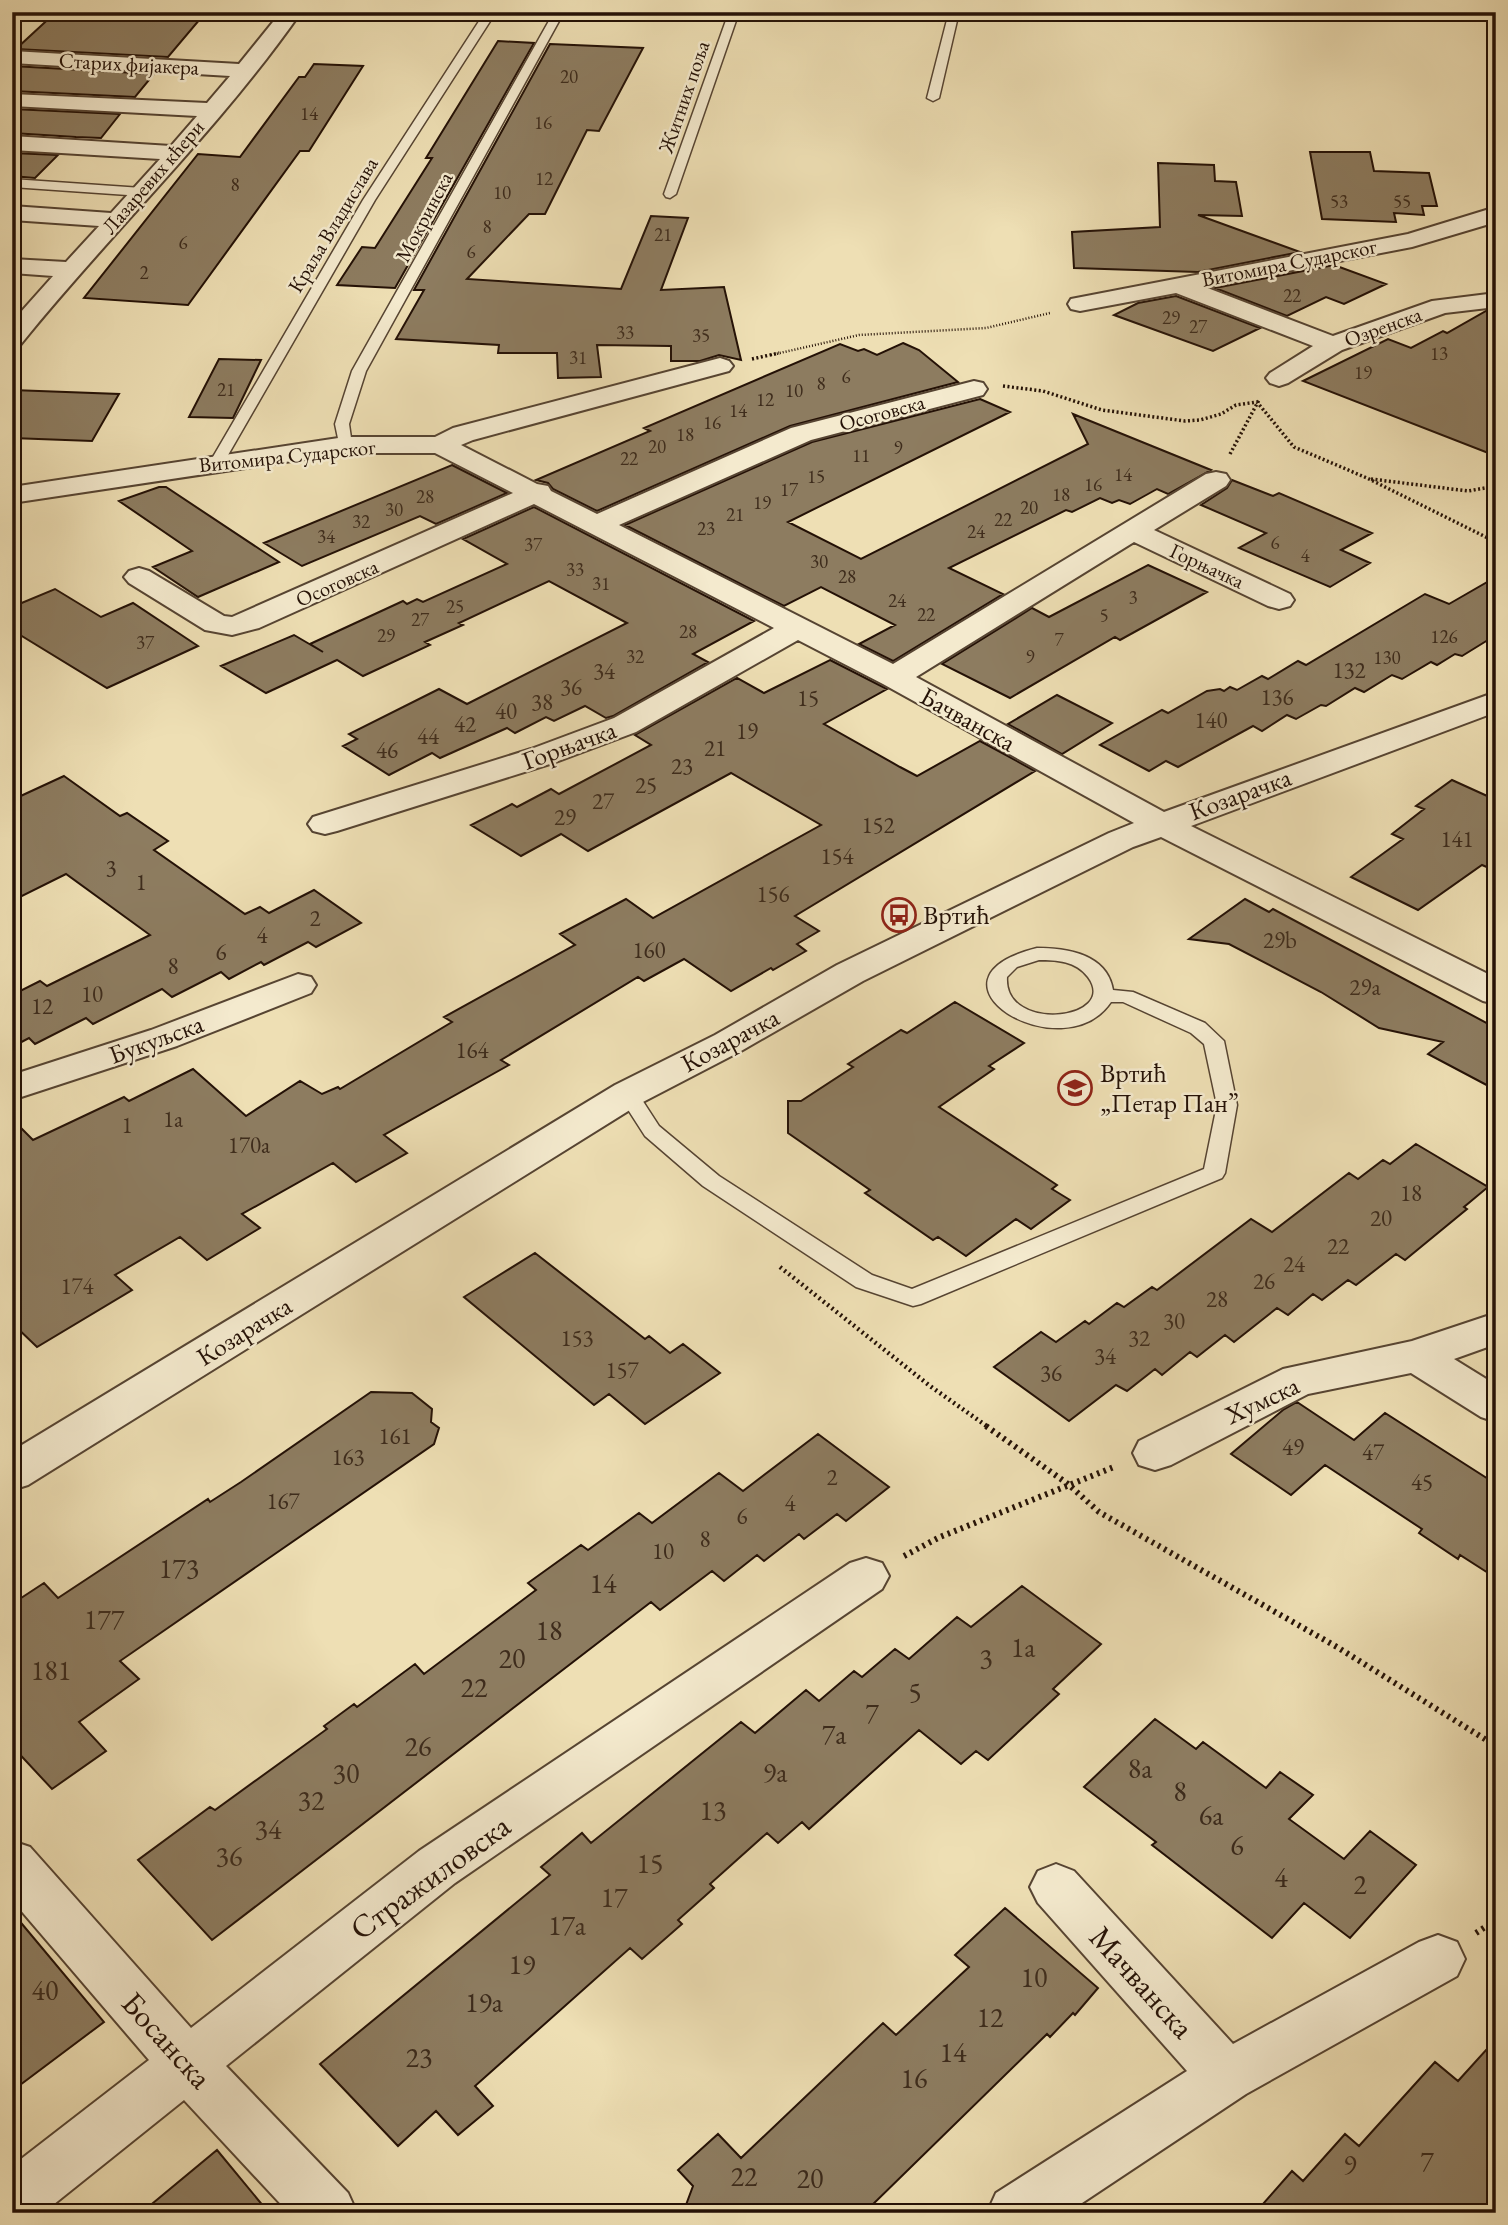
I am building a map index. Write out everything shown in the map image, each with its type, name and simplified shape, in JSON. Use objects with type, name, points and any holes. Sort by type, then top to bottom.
[{"type":"street","name":"Лазаревих кћери","points":[[12,339],[36,293],[70,270],[118,220],[246,71],[291,12]]},
{"type":"street","name":"Старих фијакера","points":[[12,57],[246,71]]},
{"type":"street","points":[[12,100],[212,110]]},
{"type":"street","points":[[12,143],[175,152]]},
{"type":"street","points":[[12,213],[118,220]]},
{"type":"street","name":"Витомира Сударског","points":[[1080,304],[1412,240],[1496,214]]},
{"type":"street","points":[[12,266],[70,270]]},
{"type":"street","points":[[1175,284],[1333,345]]},
{"type":"street","name":"Озренска","points":[[1279,378],[1333,345],[1441,306],[1496,300]]},
{"type":"street","name":"Витомира Сударског","points":[[12,495],[217,462],[345,445],[440,444],[463,434],[720,366]]},
{"type":"street","name":"Осоговска","points":[[598,524],[801,434],[974,389]]},
{"type":"street","name":"Бачванска","points":[[440,444],[894,677],[1088,786],[1496,993]]},
{"type":"street","name":"Горњачка","points":[[894,677],[1216,480]]},
{"type":"street","name":"Осоговска","points":[[139,577],[216,624],[232,626],[248,622],[538,492]]},
{"type":"street","name":"Горњачка","points":[[1135,531],[1279,600]]},
{"type":"street","name":"Горњачка","points":[[325,824],[542,756],[625,725],[796,628]]},
{"type":"street","name":"Козарачка","points":[[12,1473],[628,1094],[728,1043],[850,974],[1121,840],[1496,701]]},
{"type":"street","name":"Букуљска","points":[[12,1088],[164,1038],[298,985]]},
{"type":"street","name":"Хумска","points":[[1155,1453],[1298,1380],[1417,1356],[1496,1328]]},
{"type":"street","points":[[1417,1356],[1496,1406]]},
{"type":"street","name":"Стражиловска","points":[[12,2202],[437,1867],[866,1576]]},
{"type":"street","name":"Босанска","points":[[12,1863],[187,2064],[328,2213]]},
{"type":"street","name":"Мачванска","points":[[1056,1887],[1227,2077]]},
{"type":"street","points":[[1016,2213],[1227,2077],[1437,1959]]},
{"type":"lane","name":"Краља Владислава","points":[[217,462],[369,200],[491,12]]},
{"type":"lane","name":"Мокринска","points":[[345,445],[342,424],[359,371],[559,12]]},
{"type":"lane","name":"Житних поља","points":[[670,194],[734,12]]},
{"type":"lane","points":[[933,98],[954,12]]},
{"type":"lane","points":[[12,183],[142,192]]},
{"type":"lane","points":[[1055,954],[1073,957],[1093,969],[1104,985],[1104,996],[1099,1006],[1087,1015],[1054,1022],[1028,1017],[1006,1006],[998,995],[995,984],[998,973],[1006,964],[1020,957],[1055,954]]},
{"type":"lane","points":[[628,1094],[652,1131],[711,1181],[864,1281],[913,1298],[1214,1173],[1227,1105],[1214,1041],[1198,1028],[1126,996],[1104,996]]},
{"type":"path","points":[[720,366],[859,335],[986,328],[1080,304]]},
{"type":"path","points":[[1216,480],[1257,402],[1279,378]]},
{"type":"path","points":[[974,389],[1003,386],[1043,391],[1102,410],[1185,421],[1199,420],[1221,414],[1236,405],[1257,402]]},
{"type":"path","points":[[1257,402],[1294,447],[1367,478],[1496,542]]},
{"type":"path","points":[[1367,478],[1468,491],[1496,486]]},
{"type":"path","points":[[773,1262],[930,1387],[1068,1483],[1099,1512],[1277,1612],[1496,1746]]},
{"type":"path","points":[[866,1576],[940,1537],[1068,1483],[1155,1453]]},
{"type":"building","points":[[56,12],[206,12],[168,57],[16,49]]},
{"type":"building","points":[[498,41],[534,43],[395,288],[337,285],[362,247],[375,248],[432,158],[426,158]]},
{"type":"building","points":[[550,44],[643,48],[599,131],[587,130],[545,214],[529,214],[467,279],[621,289],[651,216],[688,218],[661,290],[724,287],[741,360],[719,355],[700,361],[671,361],[671,346],[597,345],[601,377],[558,378],[557,353],[498,353],[499,345],[396,339],[424,290],[414,290]]},
{"type":"building","points":[[314,64],[363,66],[309,151],[300,151],[188,305],[84,298],[198,154],[240,157],[299,77],[305,77]]},
{"type":"building","points":[[12,66],[154,74],[135,97],[12,91]]},
{"type":"building","points":[[12,109],[120,114],[101,138],[76,137],[12,133]]},
{"type":"building","points":[[1310,152],[1370,152],[1374,171],[1429,173],[1437,206],[1422,206],[1424,215],[1394,213],[1396,222],[1322,219]]},
{"type":"building","points":[[12,153],[58,155],[35,178],[12,176]]},
{"type":"building","points":[[1158,163],[1214,165],[1215,181],[1236,182],[1242,216],[1198,215],[1300,252],[1198,272],[1074,268],[1072,232],[1160,227]]},
{"type":"building","points":[[1334,265],[1386,284],[1344,304],[1326,297],[1287,316],[1215,288]]},
{"type":"building","points":[[1176,296],[1260,328],[1213,351],[1114,315],[1138,303]]},
{"type":"building","points":[[1496,310],[1496,456],[1303,381],[1388,339],[1411,348],[1443,331],[1447,333],[1486,311]]},
{"type":"building","points":[[903,343],[919,350],[958,382],[790,426],[597,511],[553,489],[548,483],[536,480],[650,431],[644,428],[840,344],[877,355]]},
{"type":"building","points":[[219,359],[261,360],[233,418],[189,417]]},
{"type":"building","points":[[12,390],[119,394],[92,441],[12,438]]},
{"type":"building","points":[[980,399],[1010,412],[788,522],[861,559],[1088,444],[1073,414],[1211,470],[1168,494],[1157,489],[1130,504],[1119,500],[1112,503],[1100,498],[1072,512],[1066,510],[949,568],[1003,594],[893,661],[859,644],[895,625],[821,587],[784,606],[625,525],[812,442]]},
{"type":"building","points":[[452,465],[507,493],[436,524],[420,516],[302,566],[264,543]]},
{"type":"building","points":[[1232,480],[1273,496],[1279,493],[1372,533],[1341,550],[1370,563],[1330,587],[1239,548],[1266,533],[1201,505],[1227,488]]},
{"type":"building","points":[[166,487],[279,562],[198,597],[153,567],[192,551],[119,501]]},
{"type":"building","points":[[534,507],[754,621],[693,654],[708,662],[613,716],[606,718],[585,706],[554,721],[546,717],[515,733],[507,728],[440,758],[432,753],[389,775],[343,746],[357,739],[349,734],[439,689],[467,704],[627,623],[549,581],[459,623],[463,625],[425,642],[430,645],[363,676],[337,660],[266,693],[221,666],[294,635],[323,652],[310,644],[403,601],[407,604],[417,599],[423,602],[507,564],[463,539]]},
{"type":"building","points":[[1148,565],[1207,592],[1120,640],[1115,637],[1010,698],[942,664],[1032,608],[1049,617]]},
{"type":"building","points":[[1496,577],[1496,635],[1462,656],[1455,654],[1437,665],[1431,662],[1402,679],[1392,675],[1364,692],[1355,688],[1326,706],[1321,705],[1296,719],[1287,715],[1262,731],[1253,726],[1178,767],[1166,761],[1149,771],[1100,745],[1162,710],[1168,713],[1207,691],[1224,691],[1230,687],[1237,690],[1262,676],[1268,679],[1298,661],[1306,665],[1425,594],[1449,604]]},
{"type":"building","points":[[55,589],[101,617],[133,603],[198,646],[107,688],[12,630],[12,607]]},
{"type":"building","points":[[830,660],[887,689],[824,724],[900,767],[917,776],[980,741],[1035,771],[795,916],[819,931],[797,944],[806,951],[773,970],[771,968],[731,991],[684,959],[644,981],[638,977],[501,1060],[509,1065],[384,1135],[407,1153],[356,1182],[333,1163],[242,1214],[260,1228],[207,1260],[180,1237],[115,1275],[132,1290],[37,1347],[12,1323],[12,1119],[33,1140],[124,1097],[129,1101],[193,1069],[246,1116],[300,1081],[322,1094],[338,1087],[340,1089],[452,1022],[444,1017],[575,945],[560,934],[626,899],[653,918],[821,825],[731,773],[588,851],[561,834],[521,856],[471,825],[512,804],[517,807],[551,789],[559,794],[651,745],[635,735],[737,678],[764,693]]},
{"type":"building","points":[[1057,695],[1112,723],[1062,754],[1008,724]]},
{"type":"building","points":[[64,776],[120,816],[127,813],[168,841],[154,850],[245,914],[260,907],[269,913],[314,890],[361,923],[316,947],[308,942],[264,965],[261,962],[229,979],[221,972],[172,997],[162,989],[93,1024],[86,1018],[35,1044],[29,1038],[12,1047],[12,995],[40,981],[47,986],[150,935],[66,874],[12,901],[12,800]]},
{"type":"building","points":[[1452,780],[1496,800],[1496,871],[1482,865],[1418,910],[1351,877],[1403,839],[1392,834],[1424,809],[1416,806]]},
{"type":"building","points":[[1245,899],[1269,912],[1273,909],[1496,1028],[1496,1090],[1428,1054],[1443,1042],[1379,1028],[1321,992],[1229,944],[1189,939]]},
{"type":"building","points":[[955,1002],[1024,1043],[989,1066],[994,1069],[939,1107],[1057,1185],[1052,1189],[1070,1200],[1031,1229],[1016,1219],[966,1256],[938,1237],[933,1240],[865,1193],[870,1190],[788,1133],[788,1101],[801,1101],[853,1067],[848,1064],[901,1030],[907,1033]]},
{"type":"building","points":[[1416,1144],[1488,1187],[1464,1207],[1467,1209],[1405,1260],[1396,1254],[1356,1285],[1348,1280],[1322,1300],[1313,1294],[1288,1315],[1277,1308],[1234,1342],[1225,1335],[1197,1357],[1190,1352],[1162,1375],[1155,1369],[1127,1391],[1116,1385],[1069,1421],[994,1367],[1041,1332],[1056,1342],[1085,1321],[1089,1324],[1117,1303],[1124,1307],[1152,1287],[1157,1290],[1251,1219],[1272,1232],[1349,1173],[1358,1179],[1383,1160],[1390,1164]]},
{"type":"building","points":[[535,1253],[645,1339],[649,1336],[670,1353],[683,1344],[720,1373],[645,1424],[609,1394],[594,1405],[464,1297]]},
{"type":"building","points":[[371,1392],[412,1393],[432,1409],[431,1422],[439,1428],[434,1444],[120,1661],[139,1679],[79,1722],[106,1751],[52,1789],[12,1746],[12,1604],[44,1583],[58,1598],[208,1499],[210,1502],[241,1482]]},
{"type":"building","points":[[1297,1402],[1354,1440],[1385,1413],[1496,1484],[1496,1578],[1460,1555],[1458,1559],[1419,1533],[1422,1529],[1325,1465],[1291,1495],[1231,1454],[1283,1410]]},
{"type":"building","points":[[818,1434],[889,1487],[846,1521],[837,1514],[804,1539],[799,1534],[764,1561],[757,1555],[724,1581],[712,1571],[660,1610],[651,1602],[212,1940],[138,1860],[210,1807],[215,1810],[327,1729],[324,1726],[354,1704],[357,1707],[415,1664],[424,1674],[536,1590],[528,1583],[581,1545],[588,1550],[639,1513],[652,1523],[719,1473],[743,1491]]},
{"type":"building","points":[[1022,1586],[1101,1644],[1053,1689],[1059,1694],[988,1760],[976,1751],[961,1764],[919,1730],[809,1829],[802,1822],[778,1843],[767,1833],[710,1884],[714,1888],[678,1920],[682,1924],[642,1959],[630,1948],[475,2086],[493,2106],[458,2135],[436,2111],[398,2146],[320,2064],[550,1875],[541,1867],[582,1833],[591,1843],[741,1722],[755,1733],[806,1690],[819,1701],[854,1671],[862,1677],[895,1649],[909,1659],[957,1617],[971,1627]]},
{"type":"building","points":[[1155,1719],[1196,1749],[1203,1742],[1266,1788],[1280,1772],[1313,1795],[1289,1819],[1344,1859],[1370,1831],[1416,1865],[1350,1938],[1304,1903],[1272,1938],[1152,1845],[1156,1842],[1084,1787]]},
{"type":"building","points":[[1005,1908],[1098,1988],[1075,2015],[1073,2013],[1050,2037],[1047,2034],[864,2213],[683,2213],[693,2186],[678,2170],[718,2134],[741,2158],[883,2023],[896,2035],[969,1967],[955,1955]]},
{"type":"building","points":[[12,1912],[104,2022],[12,2091]]},
{"type":"building","points":[[1496,2039],[1496,2213],[1255,2213],[1292,2171],[1303,2181],[1345,2134],[1359,2146],[1435,2062],[1458,2081]]},
{"type":"building","points":[[217,2150],[269,2213],[141,2213]]},
{"type":"place","name":"Вртић","points":[[899,915]]},
{"type":"place","name":"Вртић „Петар Пан”","points":[[1075,1088]]}]
